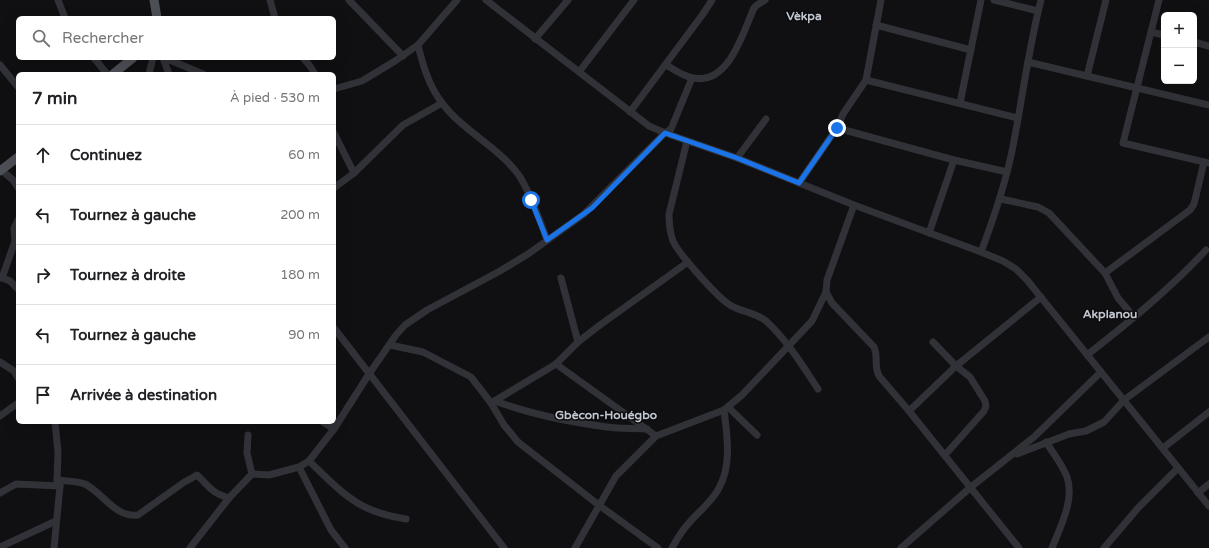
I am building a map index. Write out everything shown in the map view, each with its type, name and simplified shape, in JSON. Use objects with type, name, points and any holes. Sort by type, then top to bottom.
[{"type":"main road","points":[[154,0],[157,16]]},
{"type":"main road","points":[[116,72],[130,60]]},
{"type":"main road","points":[[1,170],[16,159]]},
{"type":"street","points":[[58,0],[64,16]]},
{"type":"street","points":[[270,0],[274,16]]},
{"type":"street","points":[[349,0],[403,56]]},
{"type":"street","points":[[336,88],[362,81],[403,56],[418,45],[457,0]]},
{"type":"street","points":[[534,38],[568,0]]},
{"type":"street","points":[[578,72],[634,0]]},
{"type":"street","points":[[630,112],[666,65],[712,0]]},
{"type":"street","points":[[666,65],[692,78],[698,79],[714,76],[726,65],[742,36],[754,8],[765,0]]},
{"type":"street","points":[[799,183],[837,128],[843,114],[866,80],[881,0]]},
{"type":"street","points":[[960,103],[981,0]]},
{"type":"street","points":[[994,0],[1038,11]]},
{"type":"street","points":[[981,252],[1001,199],[1041,0]]},
{"type":"street","points":[[1087,76],[1106,0]]},
{"type":"street","points":[[1104,273],[1190,210],[1194,204],[1206,162],[1123,143],[1159,0]]},
{"type":"street","points":[[490,1],[534,38],[648,126],[737,158],[854,205],[981,252],[1003,261],[1016,269],[1041,297],[1209,506]]},
{"type":"street","points":[[876,26],[971,50]]},
{"type":"street","points":[[1151,32],[1161,34]]},
{"type":"street","points":[[1197,43],[1209,46]]},
{"type":"street","points":[[418,45],[424,72],[442,103],[453,115],[504,158],[518,174],[533,204],[547,240]]},
{"type":"street","points":[[96,60],[105,72]]},
{"type":"street","points":[[150,72],[152,60]]},
{"type":"street","points":[[165,60],[168,72]]},
{"type":"street","points":[[169,60],[198,72]]},
{"type":"street","points":[[305,60],[314,72]]},
{"type":"street","points":[[1028,62],[1209,105]]},
{"type":"street","points":[[0,65],[16,85]]},
{"type":"street","points":[[190,548],[229,498],[252,474],[269,475],[299,468],[309,461],[334,429],[369,374],[405,325],[427,310],[500,271],[528,254],[592,208],[672,127],[692,78]]},
{"type":"street","points":[[866,80],[1018,118]]},
{"type":"street","points":[[336,186],[354,173],[403,125],[442,103]]},
{"type":"street","points":[[737,158],[766,119]]},
{"type":"street","points":[[837,128],[954,160],[1007,172]]},
{"type":"street","points":[[336,137],[354,173]]},
{"type":"street","points":[[687,141],[670,208],[669,220],[673,241],[688,262],[722,300],[736,308],[761,317],[790,346],[818,389]]},
{"type":"street","points":[[929,233],[954,160]]},
{"type":"street","points":[[1,170],[13,180],[16,185]]},
{"type":"street","points":[[1001,199],[1038,207],[1045,210],[1104,273],[1118,298],[1134,317]]},
{"type":"street","points":[[575,548],[616,476],[656,436],[726,408],[742,395],[812,321],[826,292],[827,280],[854,205]]},
{"type":"street","points":[[16,224],[14,228],[15,241],[1,277],[10,281],[16,287]]},
{"type":"street","points":[[1087,355],[1172,284],[1206,250]]},
{"type":"street","points":[[493,402],[556,364],[578,342],[688,262]]},
{"type":"street","points":[[561,278],[578,342]]},
{"type":"street","points":[[826,292],[832,303],[874,347],[876,353],[876,369],[879,376],[945,455],[1019,548]]},
{"type":"street","points":[[909,411],[956,366],[1041,297]]},
{"type":"street","points":[[336,331],[504,548]]},
{"type":"street","points":[[1011,456],[1069,434],[1095,427],[1110,417],[1124,400],[1209,337]]},
{"type":"street","points":[[933,342],[956,366],[970,377],[982,394],[986,406],[979,418],[945,455]]},
{"type":"street","points":[[390,344],[423,352],[466,373],[493,402],[504,426],[518,442],[600,506],[658,548]]},
{"type":"street","points":[[0,362],[16,369]]},
{"type":"street","points":[[556,364],[656,436]]},
{"type":"street","points":[[901,548],[971,487],[1034,437],[1101,372]]},
{"type":"street","points":[[493,402],[536,413],[590,424],[619,428],[647,429]]},
{"type":"street","points":[[0,416],[16,404]]},
{"type":"street","points":[[726,408],[757,435]]},
{"type":"street","points":[[672,548],[689,523],[720,488],[724,477],[727,453],[726,408]]},
{"type":"street","points":[[1163,448],[1209,413]]},
{"type":"street","points":[[54,548],[59,483],[55,424]]},
{"type":"street","points":[[326,424],[334,429]]},
{"type":"street","points":[[248,434],[247,453],[252,474]]},
{"type":"street","points":[[1046,442],[1067,476],[1069,486],[1069,497],[1066,509],[1052,548]]},
{"type":"street","points":[[309,461],[341,491],[366,508],[384,515],[406,519]]},
{"type":"street","points":[[299,468],[331,530],[345,548]]},
{"type":"street","points":[[1104,548],[1138,508],[1178,468]]},
{"type":"street","points":[[0,493],[16,484],[84,483],[105,501],[125,514],[131,516],[138,515],[183,483],[197,475],[208,488],[218,495],[229,498]]},
{"type":"street","points":[[1198,493],[1209,484]]},
{"type":"street","points":[[0,547],[56,521]]},
{"type":"district","name":"Vèkpa","points":[[804,16]]},
{"type":"district","name":"Akplanou","points":[[1110,314]]},
{"type":"district","name":"Gbècon-Houégbo","points":[[606,415]]},
{"type":"route","points":[[531,200],[547,240],[592,208],[665,133],[737,158],[799,183],[837,128]]}]
